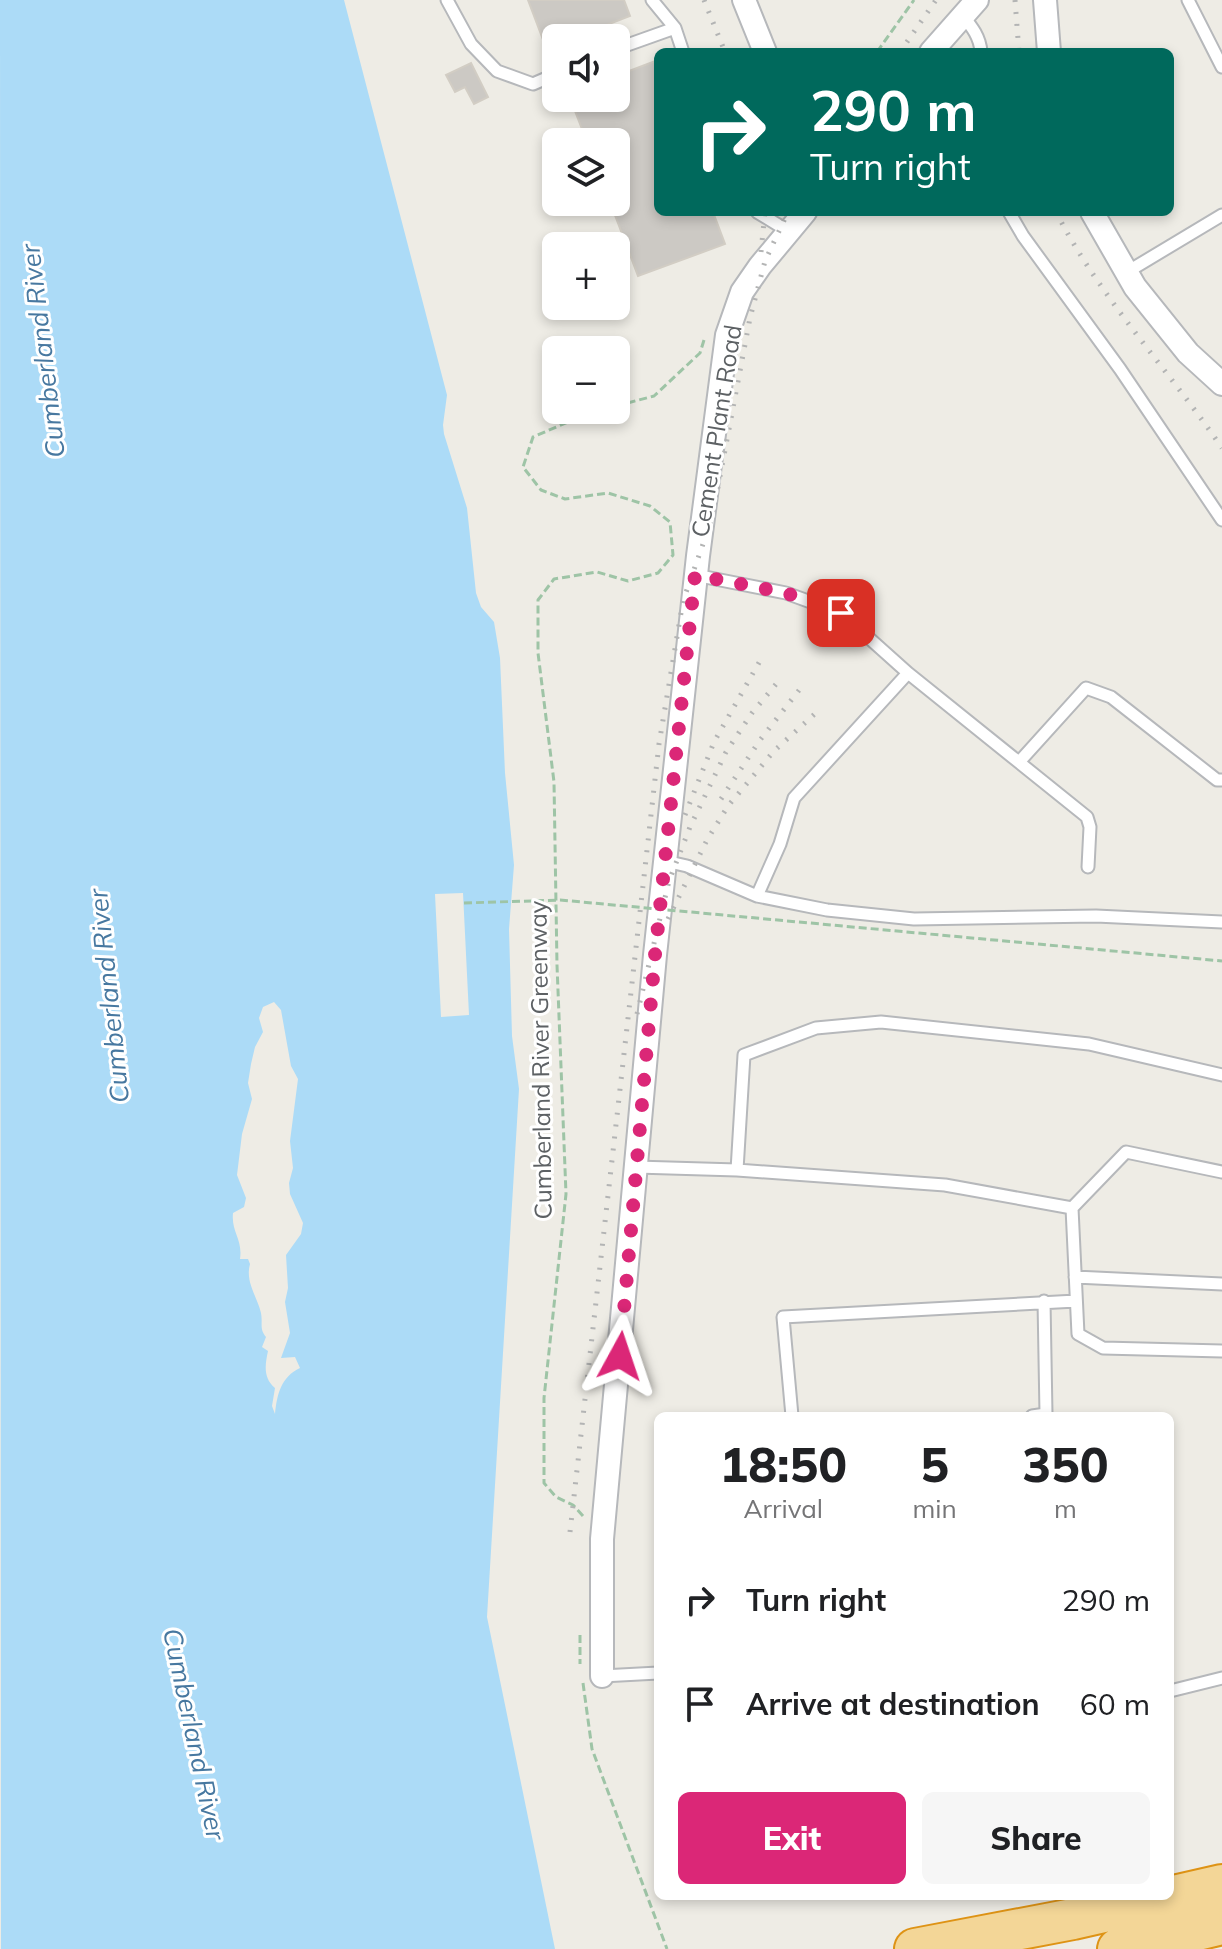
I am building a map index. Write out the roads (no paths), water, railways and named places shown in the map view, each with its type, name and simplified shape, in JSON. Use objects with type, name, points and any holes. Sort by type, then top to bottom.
[{"type":"highway","points":[[1174,1896],[1222,1885]]},
{"type":"highway","points":[[915,1949],[1156,1900]]},
{"type":"highway","points":[[1118,1949],[1222,1924]]},
{"type":"street","points":[[744,0],[763,48]]},
{"type":"street","points":[[1045,0],[1049,48]]},
{"type":"street","points":[[935,48],[970,8]]},
{"type":"street","name":"Cement Plant Road","points":[[602,1676],[602,1539],[636,1167],[695,575],[727,335],[742,292],[801,216]]},
{"type":"street","points":[[1094,216],[1135,287],[1188,353],[1222,384]]},
{"type":"lane","points":[[447,0],[471,44],[497,71],[533,84],[542,80]]},
{"type":"lane","points":[[652,0],[675,28],[682,48]]},
{"type":"lane","points":[[1188,0],[1222,67]]},
{"type":"lane","points":[[970,8],[981,48]]},
{"type":"lane","points":[[630,44],[675,28]]},
{"type":"lane","points":[[1127,272],[1222,215]]},
{"type":"lane","points":[[764,216],[788,231]]},
{"type":"lane","points":[[1011,216],[1222,520]]},
{"type":"lane","points":[[695,575],[786,593],[841,613],[908,673],[1087,817],[1090,827],[1088,867]]},
{"type":"lane","points":[[757,896],[780,844],[794,798],[908,673]]},
{"type":"lane","points":[[1020,761],[1086,688],[1111,697],[1217,780],[1222,780]]},
{"type":"lane","points":[[665,861],[687,866],[757,896],[827,910],[914,919],[1096,916],[1222,922]]},
{"type":"lane","points":[[737,1170],[744,1055],[816,1028],[881,1022],[1089,1044],[1222,1075]]},
{"type":"lane","points":[[1222,1172],[1126,1152],[1072,1208],[1078,1334],[1103,1348],[1222,1351]]},
{"type":"lane","points":[[636,1167],[737,1170],[945,1185],[1072,1208]]},
{"type":"lane","points":[[1075,1277],[1222,1284]]},
{"type":"lane","points":[[1044,1301],[1046,1412]]},
{"type":"lane","points":[[792,1412],[783,1317],[1076,1301]]},
{"type":"lane","points":[[602,1676],[654,1673]]},
{"type":"lane","points":[[1174,1690],[1222,1678]]},
{"type":"water","name":"Cumberland River","points":[[0,0],[344,0],[447,395],[444,434],[467,508],[476,593],[481,607],[494,622],[500,658],[505,773],[514,865],[509,929],[512,1036],[519,1089],[487,1617],[555,1949],[1,1949]],"holes":[[[463,893],[469,1015],[441,1017],[435,894]],[[274,1002],[281,1010],[291,1066],[298,1079],[290,1141],[293,1168],[289,1183],[290,1194],[303,1223],[301,1234],[286,1255],[288,1288],[285,1302],[290,1333],[281,1358],[295,1357],[300,1368],[288,1376],[281,1387],[275,1414],[272,1406],[275,1388],[268,1380],[266,1371],[268,1351],[262,1347],[266,1337],[261,1313],[250,1283],[250,1264],[248,1259],[240,1259],[233,1220],[233,1213],[244,1207],[246,1198],[237,1175],[242,1134],[252,1099],[248,1083],[251,1064],[263,1032],[259,1018],[263,1007]]]},
{"type":"railway","points":[[704,0],[723,48]]},
{"type":"railway","points":[[903,48],[936,0]]},
{"type":"railway","points":[[1015,0],[1019,48]]},
{"type":"railway","points":[[761,252],[765,216]]},
{"type":"railway","points":[[570,1532],[659,744],[683,601],[709,527],[750,318],[765,261],[786,216]]},
{"type":"railway","points":[[1058,216],[1114,304],[1222,448]]},
{"type":"railway","points":[[685,815],[714,742],[761,659]]},
{"type":"railway","points":[[637,1014],[669,881],[690,827],[726,752],[752,713],[782,677]]},
{"type":"railway","points":[[721,799],[760,740],[800,689]]},
{"type":"railway","points":[[668,919],[707,840],[728,806],[774,751],[819,710]]}]
